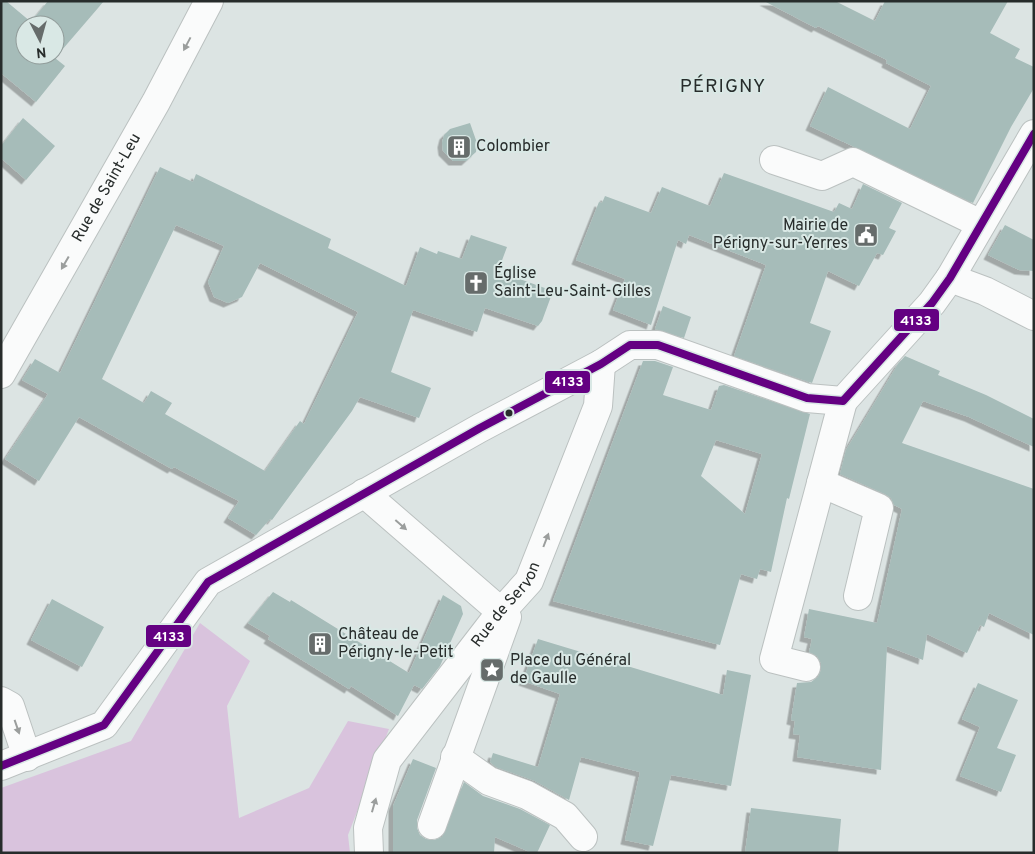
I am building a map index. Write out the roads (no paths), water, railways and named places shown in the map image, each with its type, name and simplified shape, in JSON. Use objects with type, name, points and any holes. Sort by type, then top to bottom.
[{"type":"street","name":"Rue de Saint-Leu","points":[[1,374],[156,102],[209,1]]},
{"type":"street","points":[[806,667],[774,659],[843,401],[932,303],[950,278],[1034,134]]},
{"type":"street","points":[[774,160],[822,176],[853,162],[982,224]]},
{"type":"street","points":[[950,278],[985,291],[1034,316]]},
{"type":"street","points":[[1,766],[104,725],[208,582],[364,493],[601,364],[630,345],[658,345],[807,398],[843,401]]},
{"type":"street","name":"Rue de Servon","points":[[369,853],[368,828],[387,760],[500,612],[529,581],[598,406],[601,364]]},
{"type":"street","points":[[821,483],[879,508],[858,596]]},
{"type":"street","points":[[364,493],[507,617],[432,825]]},
{"type":"street","points":[[1,700],[10,706],[27,757]]},
{"type":"street","points":[[455,757],[489,781],[527,796],[566,816],[583,837]]},
{"type":"place","name":"Colombier","points":[[459,147]]},
{"type":"place","name":"Mairie de Périgny-sur-Yerres","points":[[866,235]]},
{"type":"place","name":"Église Saint-Leu-Saint-Gilles","points":[[476,283]]},
{"type":"place","name":"Château de Périgny-le-Petit","points":[[320,644]]},
{"type":"place","name":"Place du Général de Gaulle","points":[[492,670]]},
{"type":"district","name":"PÉRIGNY","points":[[723,87]]}]
